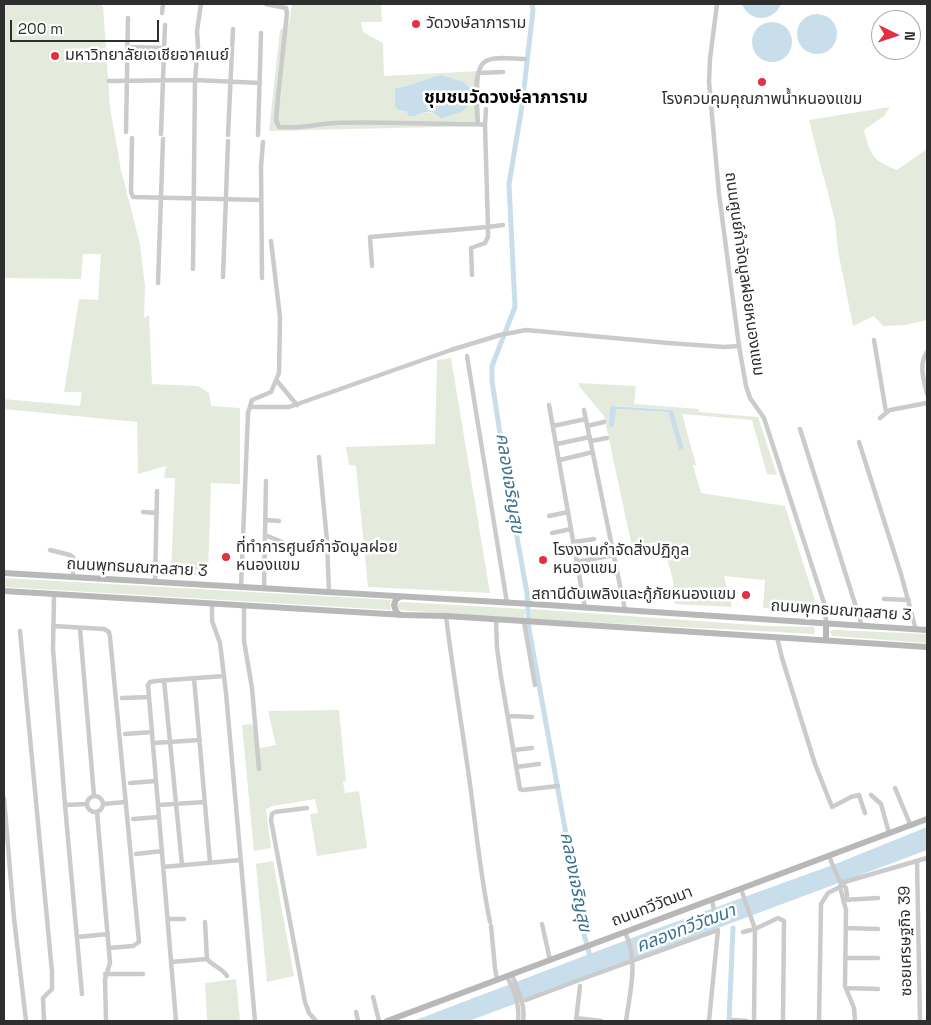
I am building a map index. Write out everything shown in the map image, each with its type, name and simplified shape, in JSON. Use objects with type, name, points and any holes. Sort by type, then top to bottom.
[{"type":"main road","name":"ถนนพุทธมณฑลสาย 3","points":[[4,573],[532,604],[927,630]]},
{"type":"main road","name":"ถนนพุทธมณฑลสาย 3","points":[[4,591],[496,619],[927,647]]},
{"type":"main road","points":[[400,615],[396,612],[394,605],[396,599],[401,597]]},
{"type":"main road","points":[[826,624],[826,640]]},
{"type":"main road","name":"ถนนทวีวัฒนา","points":[[387,1021],[927,819]]},
{"type":"street","points":[[162,13],[163,4]]},
{"type":"street","points":[[193,270],[195,80],[201,4]]},
{"type":"street","points":[[266,4],[286,8],[287,13],[276,120],[279,127],[287,128],[336,123],[485,125]]},
{"type":"street","name":"ถนนศูนย์กำจัดมูลฝอยหนองแขม","points":[[717,4],[709,82],[719,194],[739,346],[748,393],[764,418],[825,606],[826,624]]},
{"type":"street","points":[[126,132],[128,18]]},
{"type":"street","points":[[158,283],[165,25]]},
{"type":"street","points":[[228,135],[233,29]]},
{"type":"street","points":[[258,135],[261,33]]},
{"type":"street","points":[[127,47],[164,48]]},
{"type":"street","points":[[478,124],[478,72],[481,65],[491,59],[525,59]]},
{"type":"street","points":[[478,72],[503,72]]},
{"type":"street","points":[[109,81],[195,80],[260,83]]},
{"type":"street","points":[[472,275],[471,248],[485,243],[488,237],[486,109]]},
{"type":"street","points":[[132,138],[131,196],[261,200]]},
{"type":"street","points":[[223,277],[228,142]]},
{"type":"street","points":[[262,278],[261,200],[263,142]]},
{"type":"street","points":[[372,266],[370,237],[503,225]]},
{"type":"street","points":[[241,588],[250,406],[252,400],[271,392],[279,373],[280,317],[271,240]]},
{"type":"street","points":[[250,406],[280,408],[297,404],[452,350],[526,330],[668,343],[724,347],[739,346]]},
{"type":"street","points":[[874,340],[886,412]]},
{"type":"street","points":[[927,352],[922,362],[927,394]]},
{"type":"street","points":[[467,356],[507,603]]},
{"type":"street","points":[[277,380],[297,404]]},
{"type":"street","points":[[880,418],[886,412],[927,403]]},
{"type":"street","points":[[549,406],[585,608]]},
{"type":"street","points":[[584,410],[625,610]]},
{"type":"street","points":[[553,426],[586,419]]},
{"type":"street","points":[[588,426],[604,422]]},
{"type":"street","points":[[800,429],[862,626]]},
{"type":"street","points":[[557,444],[608,438]]},
{"type":"street","points":[[859,442],[909,600],[916,630]]},
{"type":"street","points":[[560,460],[593,452]]},
{"type":"street","points":[[319,457],[327,541],[329,593]]},
{"type":"street","points":[[264,589],[266,481]]},
{"type":"street","points":[[156,583],[157,490]]},
{"type":"street","points":[[143,512],[157,513]]},
{"type":"street","points":[[549,516],[568,512]]},
{"type":"street","points":[[265,520],[279,521]]},
{"type":"street","points":[[552,533],[571,529]]},
{"type":"street","points":[[265,535],[287,544]]},
{"type":"street","points":[[574,542],[594,539]]},
{"type":"street","points":[[50,550],[70,554],[73,557],[73,578]]},
{"type":"street","points":[[577,562],[614,555]]},
{"type":"street","points":[[54,595],[53,649],[82,994]]},
{"type":"street","points":[[884,599],[909,600]]},
{"type":"street","points":[[212,604],[212,621],[220,643],[224,676],[255,1021]]},
{"type":"street","points":[[244,606],[243,629],[252,688],[259,769]]},
{"type":"street","points":[[446,616],[497,980]]},
{"type":"street","points":[[496,619],[497,648],[521,790],[556,786]]},
{"type":"street","points":[[527,622],[535,685]]},
{"type":"street","points":[[53,626],[104,629],[109,632],[110,637],[139,942],[133,946],[109,948]]},
{"type":"street","points":[[80,629],[94,796]]},
{"type":"street","points":[[20,631],[52,972],[52,990],[43,998],[44,1021]]},
{"type":"street","points":[[777,637],[815,764],[832,807],[858,795],[866,813]]},
{"type":"street","points":[[176,1021],[148,685],[150,682],[164,680],[224,676]]},
{"type":"street","points":[[194,678],[210,862]]},
{"type":"street","points":[[164,680],[182,865]]},
{"type":"street","points":[[122,698],[149,697]]},
{"type":"street","points":[[509,716],[532,718]]},
{"type":"street","points":[[125,734],[152,732]]},
{"type":"street","points":[[153,743],[200,740]]},
{"type":"street","points":[[514,750],[532,748]]},
{"type":"street","points":[[516,767],[539,764]]},
{"type":"street","points":[[130,783],[156,780]]},
{"type":"street","points":[[896,788],[910,824]]},
{"type":"street","points":[[871,794],[881,804],[889,833]]},
{"type":"street","points":[[94,796],[100,798],[103,804]]},
{"type":"street","points":[[86,804],[94,796]]},
{"type":"street","points":[[4,798],[14,918],[26,1021]]},
{"type":"street","points":[[103,804],[126,802]]},
{"type":"street","points":[[158,805],[205,802]]},
{"type":"street","points":[[65,805],[86,804]]},
{"type":"street","points":[[86,804],[88,810],[97,812]]},
{"type":"street","points":[[97,812],[103,804]]},
{"type":"street","points":[[307,808],[275,812],[272,814],[271,820],[303,993],[309,1013],[316,1021]]},
{"type":"street","points":[[97,812],[110,963],[106,974],[104,995],[106,1021]]},
{"type":"street","points":[[133,819],[159,817]]},
{"type":"street","points":[[136,854],[162,851]]},
{"type":"street","points":[[829,856],[844,900],[846,988],[854,1008],[855,1021]]},
{"type":"street","points":[[819,1021],[822,904],[828,893],[840,884],[927,858]]},
{"type":"street","points":[[163,867],[240,860]]},
{"type":"street","name":"ซอยเศรษฐกิจ 39","points":[[917,861],[920,1021]]},
{"type":"street","points":[[741,889],[756,929],[754,1021]]},
{"type":"street","points":[[844,900],[878,898]]},
{"type":"street","points":[[712,900],[714,910]]},
{"type":"street","points":[[743,932],[756,929],[778,918],[784,921],[783,1021]]},
{"type":"street","points":[[168,919],[184,919]]},
{"type":"street","points":[[205,922],[207,959],[214,966],[223,970],[227,976]]},
{"type":"street","points":[[542,924],[550,960]]},
{"type":"street","points":[[846,928],[878,929]]},
{"type":"street","points":[[518,1021],[522,1001],[718,930],[709,1021]]},
{"type":"street","points":[[625,932],[630,941],[633,960],[626,1021]]},
{"type":"street","points":[[78,937],[108,934]]},
{"type":"street","points":[[846,958],[878,958]]},
{"type":"street","points":[[171,962],[207,959]]},
{"type":"street","points":[[106,974],[143,974]]},
{"type":"street","points":[[510,975],[522,1001],[524,1010],[523,1021]]},
{"type":"street","points":[[580,986],[576,1020],[601,1021]]},
{"type":"street","points":[[846,988],[878,988]]},
{"type":"street","points":[[372,997],[380,1021]]},
{"type":"street","points":[[356,1012],[358,1021]]},
{"type":"street","points":[[734,1020],[747,1021]]},
{"type":"green space","points":[[4,4],[95,4],[103,6],[110,107],[121,170],[140,244],[145,286],[144,318],[149,315],[152,384],[198,386],[209,393],[211,406],[240,408],[240,484],[211,483],[208,576],[171,574],[175,478],[164,478],[166,466],[138,474],[137,422],[4,409],[4,399],[80,406],[82,392],[64,392],[79,299],[98,300],[101,254],[83,254],[81,279],[4,278]]},
{"type":"green space","points":[[292,4],[381,4],[382,22],[361,22],[363,32],[383,43],[384,76],[480,71],[480,126],[269,131],[280,30],[289,23]],"holes":[[[441,75],[445,117],[441,119],[426,112],[408,116],[395,88]]]},
{"type":"green space","points":[[890,107],[884,116],[864,130],[868,146],[874,156],[897,170],[927,149],[927,320],[905,325],[883,326],[874,316],[853,326],[838,251],[835,221],[809,120]]},
{"type":"green space","points":[[451,358],[490,593],[368,587],[356,466],[349,465],[346,447],[435,444],[437,360]]},
{"type":"green space","points":[[579,383],[636,386],[634,404],[699,409],[699,412],[758,417],[777,475],[767,474],[752,420],[682,414],[696,465],[693,465],[701,493],[785,506],[819,613],[763,608],[765,580],[724,576],[732,607],[675,604],[673,580],[662,541],[632,547],[604,416],[579,386]],"holes":[[[615,406],[673,410],[684,448],[679,449],[668,412],[616,409]]]},
{"type":"green space","points":[[4,578],[392,600],[390,603],[391,610],[4,587]]},
{"type":"green space","points":[[401,602],[525,609],[525,619],[400,610],[397,608],[397,604]]},
{"type":"green space","points":[[531,609],[768,626],[814,627],[815,632],[814,634],[530,619]]},
{"type":"green space","points":[[830,631],[927,634],[927,643],[832,636]]},
{"type":"green space","points":[[339,710],[346,781],[343,782],[345,793],[359,791],[367,848],[317,856],[310,814],[318,813],[315,799],[273,806],[266,809],[271,848],[254,851],[242,725],[252,724],[260,748],[276,745],[268,711]]},
{"type":"green space","points":[[273,861],[294,976],[267,982],[256,864]]},
{"type":"green space","points":[[236,979],[240,1021],[207,1021],[205,983]]},
{"type":"water","points":[[742,4],[781,4],[773,14],[762,18],[750,15]]},
{"type":"water","points":[[821,14],[828,17],[834,23],[837,34],[836,42],[828,51],[821,54],[813,54],[806,51],[798,42],[797,30],[800,23],[809,15]]},
{"type":"water","points":[[776,22],[783,25],[789,31],[792,42],[791,50],[783,59],[776,62],[768,62],[761,59],[753,50],[752,38],[755,31],[764,23]]},
{"type":"water","points":[[441,75],[464,82],[469,88],[469,103],[463,111],[441,119],[431,112],[408,116],[406,111],[398,110],[395,106],[395,88]]},
{"type":"water","points":[[612,406],[673,410],[684,448],[679,450],[668,412],[616,409],[614,426],[609,428],[610,408]]},
{"type":"water","name":"คลองทวีวัฒนา","points":[[927,827],[927,850],[469,1021],[413,1021],[645,933],[838,863]]},
{"type":"waterway","name":"คลองเจริญสุข","points":[[532,4],[533,10],[522,106],[509,184],[515,307],[492,366],[492,381],[527,593],[529,629],[584,934],[591,960]]},
{"type":"waterway","name":"คลองทวีวัฒนา","points":[[729,1021],[733,928]]},
{"type":"place","name":"วัดวงษ์ลาภาราม","points":[[416,24]]},
{"type":"place","name":"มหาวิทยาลัยเอเชียอาคเนย์","points":[[55,56]]},
{"type":"place","name":"โรงควบคุมคุณภาพน้ำหนองแขม","points":[[762,82]]},
{"type":"place","name":"ที่ทำการศูนย์กำจัดมูลฝอย หนองแขม","points":[[226,557]]},
{"type":"place","name":"โรงงานกำจัดสิ่งปฏิกูล หนองแขม","points":[[543,560]]},
{"type":"place","name":"สถานีดับเพลิงและกู้ภัยหนองแขม","points":[[746,595]]},
{"type":"district","name":"ชุมชนวัดวงษ์ลาภาราม","points":[[506,98]]}]
